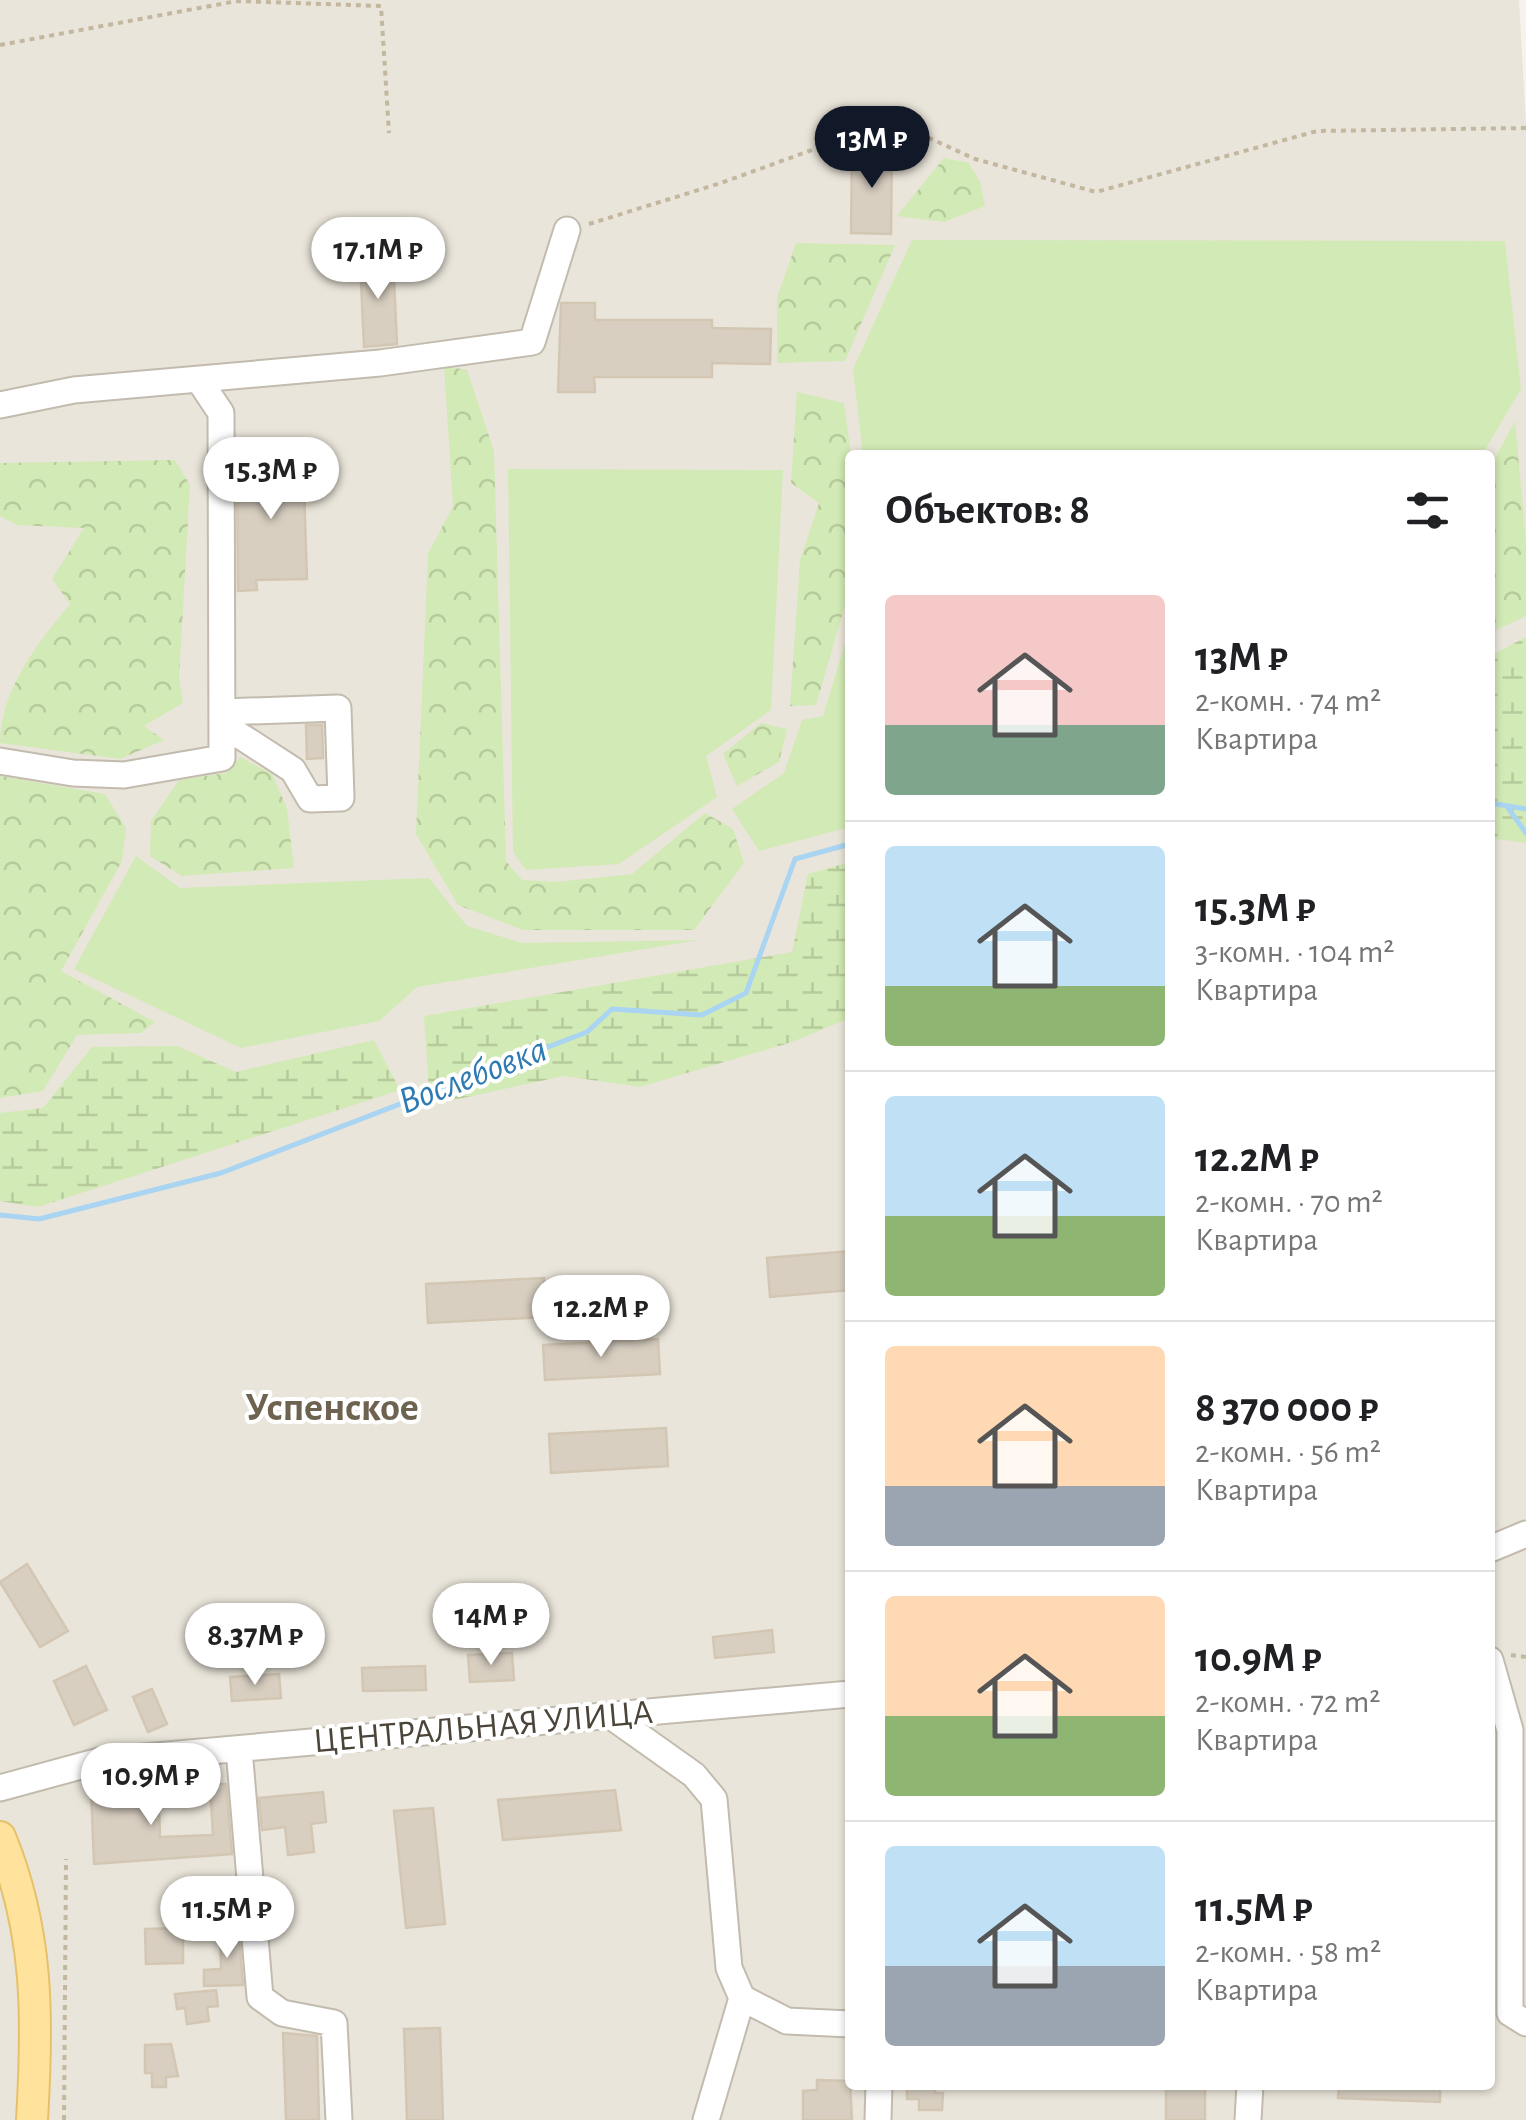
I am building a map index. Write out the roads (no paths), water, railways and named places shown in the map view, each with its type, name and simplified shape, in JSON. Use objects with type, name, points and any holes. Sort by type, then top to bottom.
[{"type":"main road","points":[[0,1837],[17,1878],[34,1954],[32,2120]]},
{"type":"street","points":[[0,406],[74,390],[380,364],[440,351],[532,342],[567,230]]},
{"type":"street","points":[[0,761],[73,773],[144,772],[222,758],[221,412],[200,380]]},
{"type":"street","points":[[338,708],[341,798],[310,800],[292,770],[222,718],[338,708]]},
{"type":"street","points":[[1495,1547],[1526,1534]]},
{"type":"street","points":[[1495,1678],[1510,1730],[1510,2012],[1526,2024]]},
{"type":"street","name":"ЦЕНТРАЛЬНАЯ УЛИЦА","points":[[0,1788],[99,1761],[845,1694]]},
{"type":"street","points":[[611,1716],[694,1775],[714,1799],[730,1968],[742,1998],[706,2120]]},
{"type":"street","points":[[239,1749],[260,1997],[282,2013],[334,2023],[339,2120]]},
{"type":"street","points":[[742,1998],[787,2021],[845,2024]]},
{"type":"street","points":[[878,2090],[878,2120]]},
{"type":"street","points":[[1248,2120],[1250,2090]]},
{"type":"waterway","name":"Вослебовка","points":[[1495,804],[1526,809]]},
{"type":"waterway","points":[[1508,808],[1526,833]]},
{"type":"waterway","name":"Вослебовка","points":[[0,1215],[39,1219],[221,1173],[587,1032],[612,1009],[702,1015],[746,993],[795,859],[845,845]]},
{"type":"district","name":"Успенское","points":[[332,1408]]}]
